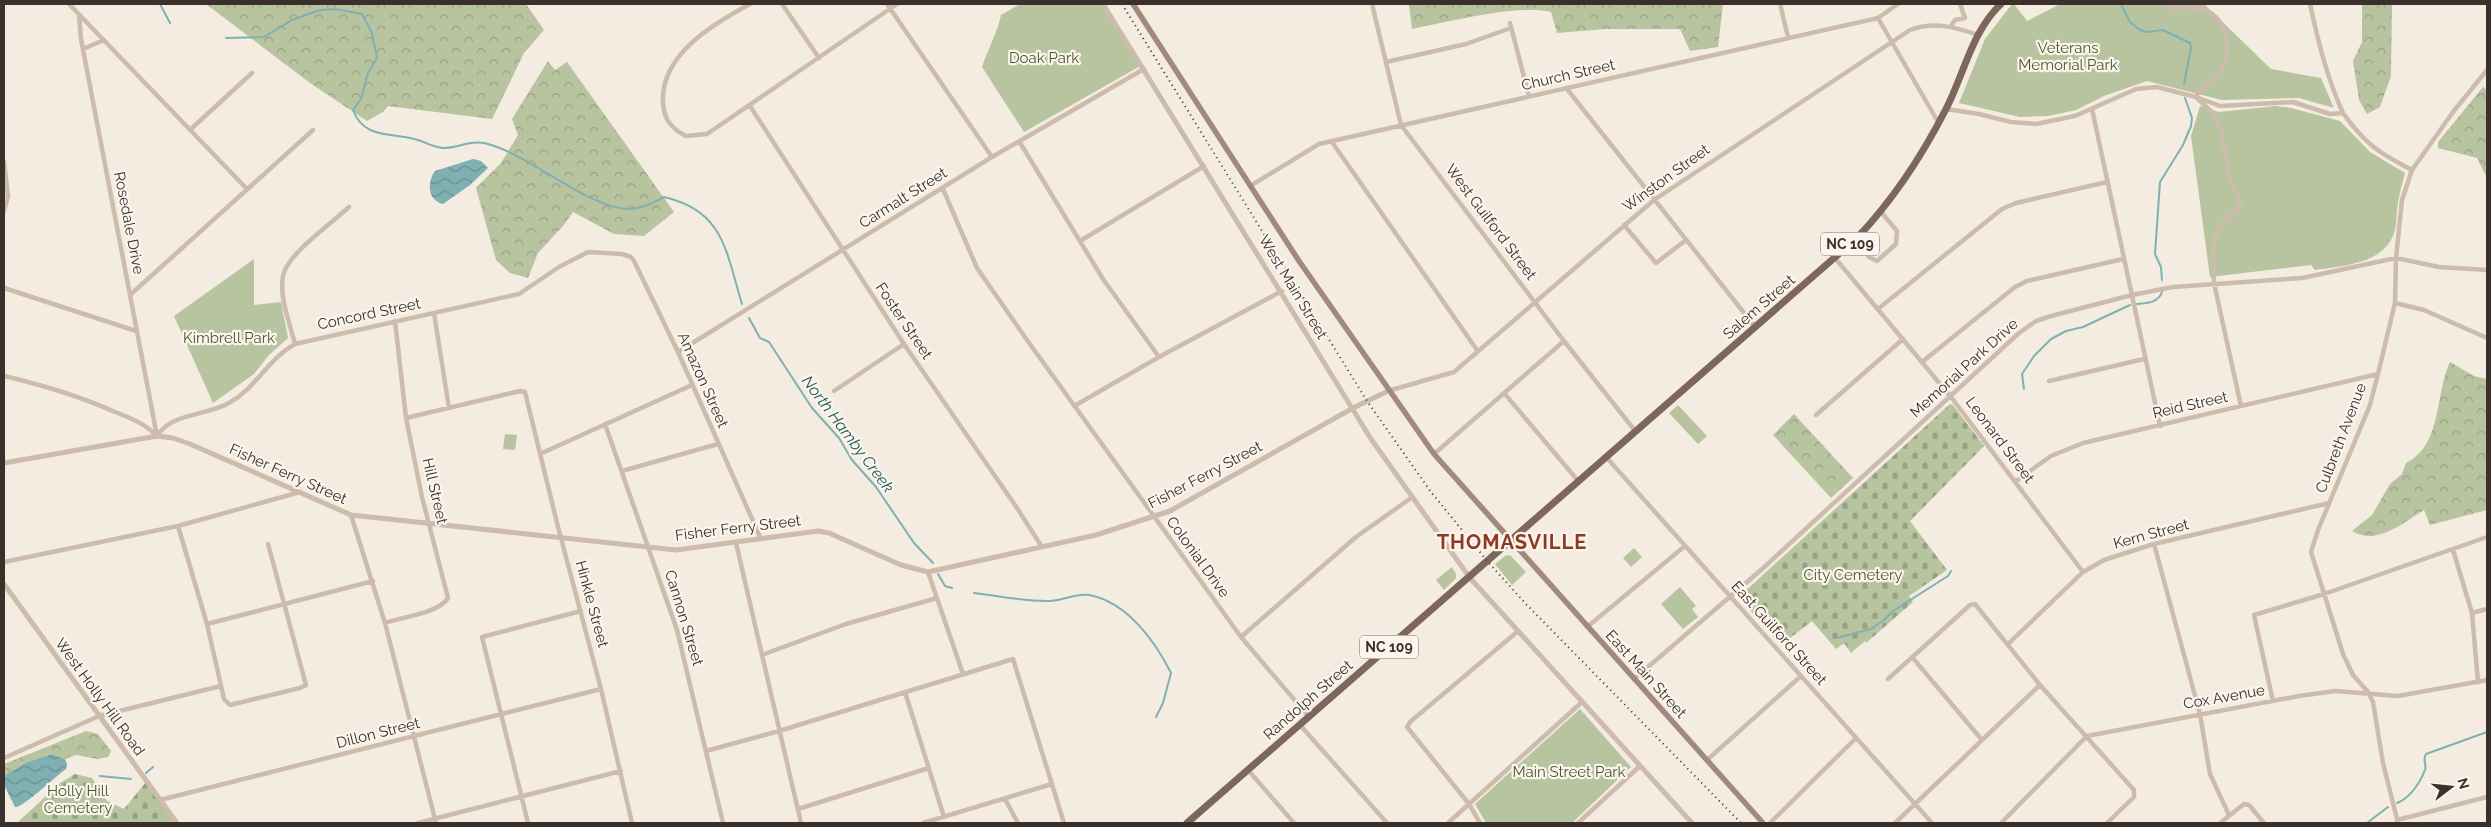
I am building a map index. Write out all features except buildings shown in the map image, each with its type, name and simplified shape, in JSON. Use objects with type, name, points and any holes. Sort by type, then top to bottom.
[{"type":"main road","name":"West Main Street","points":[[1133,4],[1250,186],[1388,390],[1434,454],[1510,542]]},
{"type":"main road","name":"Salem Street","points":[[1470,578],[1835,258],[1881,212],[1946,109],[1978,35],[2001,4]]},
{"type":"main road","name":"East Main Street","points":[[1510,542],[1763,823]]},
{"type":"main road","name":"Randolph Street","points":[[1188,823],[1470,578]]},
{"type":"street","points":[[69,4],[247,189]]},
{"type":"street","points":[[750,4],[695,41],[671,67],[664,86],[664,112],[669,123],[686,136],[707,134],[818,58],[888,6],[897,4]]},
{"type":"street","points":[[782,4],[818,58]]},
{"type":"street","name":"West Main Street","points":[[1103,4],[1353,408],[1411,498],[1470,578]]},
{"type":"street","name":"West Guilford Street","points":[[1372,4],[1401,125],[1564,341],[1636,432]]},
{"type":"street","points":[[1780,4],[1788,37]]},
{"type":"street","name":"Church Street","points":[[1250,186],[1312,147],[1401,125],[1878,18],[1898,4]]},
{"type":"street","points":[[1951,26],[1955,20],[1965,18],[1960,4]]},
{"type":"street","points":[[2310,4],[2325,66],[2343,113],[2360,136],[2377,151],[2412,170]]},
{"type":"street","points":[[888,6],[992,157]]},
{"type":"street","points":[[2169,7],[2187,7],[2207,11],[2216,18],[2225,35],[2228,51],[2222,71],[2200,88],[2196,97]]},
{"type":"street","name":"Rosedale Drive","points":[[79,15],[83,49],[157,436]]},
{"type":"street","points":[[1878,18],[1938,122]]},
{"type":"street","points":[[1510,23],[1529,96]]},
{"type":"street","name":"Winston Street","points":[[1388,390],[1446,376],[1454,372],[1477,350],[1654,200],[1892,42],[1921,26],[1951,26],[1978,35]]},
{"type":"street","points":[[1386,62],[1466,44],[1511,28]]},
{"type":"street","points":[[83,49],[104,40]]},
{"type":"street","name":"Carmalt Street","points":[[678,352],[992,157],[1144,69]]},
{"type":"street","name":"Culbreth Avenue","points":[[2398,822],[2383,763],[2373,702],[2368,692],[2347,664],[2324,594],[2312,552],[2312,544],[2367,413],[2378,374],[2395,303],[2396,258],[2402,200],[2412,170],[2453,112],[2487,70]]},
{"type":"street","points":[[190,129],[252,73]]},
{"type":"street","points":[[1946,109],[2024,124],[2055,121],[2092,109],[2136,89],[2157,87],[2196,97],[2220,106],[2293,102],[2330,114],[2343,113]]},
{"type":"street","points":[[1567,88],[1756,328]]},
{"type":"street","points":[[2196,97],[2214,114],[2222,129],[2230,180],[2240,204],[2222,224],[2213,244],[2214,283],[2241,406]]},
{"type":"street","name":"Foster Street","points":[[750,106],[904,344],[1042,547]]},
{"type":"street","points":[[2092,109],[2144,359],[2160,426]]},
{"type":"street","points":[[130,296],[313,130]]},
{"type":"street","points":[[1019,141],[1112,292],[1160,357]]},
{"type":"street","points":[[1332,142],[1477,350]]},
{"type":"street","points":[[4,162],[8,196],[4,211]]},
{"type":"street","points":[[1080,241],[1204,166]]},
{"type":"street","points":[[1878,309],[2002,209],[2016,203],[2107,182]]},
{"type":"street","name":"Colonial Drive","points":[[943,188],[978,268],[1241,637],[1309,717]]},
{"type":"street","points":[[295,344],[284,291],[285,270],[293,258],[349,207]]},
{"type":"street","points":[[1855,240],[1869,257],[1877,261],[1896,244],[1897,230],[1881,212]]},
{"type":"street","points":[[1624,225],[1656,263],[1686,240]]},
{"type":"street","name":"Concord Street","points":[[157,436],[162,427],[169,422],[216,410],[235,399],[255,383],[279,354],[295,344],[519,294],[584,253],[606,252]]},
{"type":"street","name":"Amazon Street","points":[[606,252],[628,255],[634,261],[678,352],[761,539]]},
{"type":"street","name":"Leonard Street","points":[[1835,258],[1951,397],[2083,572]]},
{"type":"street","name":"Memorial Park Drive","points":[[1634,680],[1730,597],[2019,333],[2036,321],[2132,295],[2214,283],[2302,278],[2396,258],[2439,267],[2487,270]]},
{"type":"street","points":[[1922,362],[2015,287],[2027,281],[2123,259]]},
{"type":"street","points":[[4,288],[136,330]]},
{"type":"street","points":[[1076,405],[1160,357],[1282,292]]},
{"type":"street","points":[[2395,303],[2424,310],[2487,338]]},
{"type":"street","points":[[406,418],[449,408],[434,313]]},
{"type":"street","name":"Hill Street","points":[[385,623],[434,609],[444,604],[448,598],[406,418],[395,321]]},
{"type":"street","points":[[1816,415],[1903,339]]},
{"type":"street","points":[[1434,454],[1564,341]]},
{"type":"street","points":[[834,391],[904,344]]},
{"type":"street","points":[[2049,381],[2144,359]]},
{"type":"street","name":"Reid Street","points":[[2016,481],[2051,456],[2083,442],[2160,426],[2378,374]]},
{"type":"street","points":[[4,376],[41,384],[82,398],[143,424],[157,436]]},
{"type":"street","points":[[542,453],[692,385]]},
{"type":"street","name":"Fisher Ferry Street","points":[[4,463],[157,436],[173,438],[190,444],[351,515],[429,522],[648,548],[686,550],[812,531],[824,531],[901,565],[928,572],[1096,535],[1154,517],[1388,390]]},
{"type":"street","name":"Hinkle Street","points":[[449,408],[520,391],[526,392],[602,689],[632,823]]},
{"type":"street","points":[[1504,393],[1580,482]]},
{"type":"street","name":"Cannon Street","points":[[605,424],[678,631],[723,823]]},
{"type":"street","points":[[622,471],[718,444]]},
{"type":"street","name":"East Guilford Street","points":[[1606,458],[1932,823]]},
{"type":"street","points":[[4,562],[178,526],[300,492]]},
{"type":"street","points":[[1241,637],[1356,537],[1411,498]]},
{"type":"street","name":"Kern Street","points":[[2008,644],[2083,572],[2104,560],[2154,544],[2329,504]]},
{"type":"street","points":[[351,515],[385,623],[435,821]]},
{"type":"street","points":[[178,526],[207,624],[221,686],[226,702],[230,705],[300,688],[306,684],[268,544]]},
{"type":"street","points":[[2273,701],[2254,615],[2324,594],[2487,537]]},
{"type":"street","points":[[736,543],[801,823]]},
{"type":"street","points":[[2154,544],[2200,714],[2210,774],[2229,815]]},
{"type":"street","points":[[1587,628],[1685,546]]},
{"type":"street","points":[[2453,550],[2472,613],[2478,682]]},
{"type":"street","points":[[928,572],[962,674]]},
{"type":"street","points":[[1470,578],[1692,823]]},
{"type":"street","points":[[207,624],[372,582]]},
{"type":"street","name":"West Holly Hill Road","points":[[4,584],[178,823]]},
{"type":"street","points":[[762,655],[837,627],[937,598]]},
{"type":"street","points":[[1888,679],[1970,605],[1975,604],[2040,685],[2087,736],[2135,794],[2107,823]]},
{"type":"street","points":[[2472,613],[2487,609]]},
{"type":"street","points":[[528,823],[482,637],[581,611]]},
{"type":"street","points":[[1480,823],[1469,804],[1407,727],[1410,722],[1517,632]]},
{"type":"street","points":[[1912,657],[1982,740]]},
{"type":"street","points":[[706,751],[780,731],[1013,659],[1064,823]]},
{"type":"street","points":[[1707,760],[1801,676]]},
{"type":"street","name":"Cox Avenue","points":[[2087,736],[2335,691],[2368,692],[2398,696],[2487,680]]},
{"type":"street","points":[[1895,823],[2040,685]]},
{"type":"street","points":[[4,758],[99,716],[221,686]]},
{"type":"street","name":"Dillon Street","points":[[160,800],[602,689]]},
{"type":"street","points":[[905,692],[944,817]]},
{"type":"street","points":[[1448,823],[1582,702]]},
{"type":"street","points":[[1300,725],[1387,823]]},
{"type":"street","points":[[2001,823],[2087,736]]},
{"type":"street","points":[[1770,823],[1856,738]]},
{"type":"street","points":[[1578,823],[1640,766]]},
{"type":"street","points":[[798,809],[929,768]]},
{"type":"street","points":[[1248,770],[1294,823]]},
{"type":"street","points":[[418,823],[435,821],[621,771]]},
{"type":"street","points":[[923,823],[1052,784]]},
{"type":"street","points":[[2398,822],[2487,796]]},
{"type":"street","points":[[1005,799],[1018,823]]},
{"type":"street","points":[[2220,823],[2244,804],[2249,805],[2264,823]]},
{"type":"green space","points":[[206,4],[526,4],[544,30],[524,53],[492,119],[388,106],[383,112],[367,121],[310,83]]},
{"type":"green space","name":"Doak Park","points":[[1020,4],[1101,4],[1142,65],[1024,132],[982,67],[1001,15]]},
{"type":"green space","points":[[1409,4],[1723,4],[1718,47],[1690,51],[1680,29],[1606,29],[1557,33],[1551,12],[1537,10],[1520,10],[1482,15],[1412,29]]},
{"type":"green space","name":"Veterans Memorial Park","points":[[2012,4],[2027,21],[2060,4],[2204,4],[2271,69],[2321,78],[2334,108],[2299,98],[2222,100],[2147,81],[2104,96],[2076,110],[2048,116],[2020,117],[1959,103],[1985,39]]},
{"type":"green space","points":[[2362,4],[2392,4],[2391,76],[2380,107],[2367,114],[2359,100],[2353,61],[2362,42]]},
{"type":"green space","points":[[548,61],[555,70],[567,62],[674,212],[644,236],[614,234],[573,212],[538,253],[528,278],[510,273],[496,260],[476,188],[501,163],[518,135],[512,119]]},
{"type":"green space","points":[[2483,87],[2487,90],[2487,178],[2477,158],[2438,148],[2438,142]]},
{"type":"green space","points":[[2200,106],[2219,112],[2276,106],[2340,121],[2370,152],[2405,173],[2398,201],[2396,227],[2389,243],[2372,257],[2349,265],[2315,270],[2311,265],[2210,277],[2191,136]]},
{"type":"green space","name":"Kimbrell Park","points":[[254,259],[254,305],[281,302],[288,338],[269,355],[254,374],[213,403],[174,316]]},
{"type":"green space","points":[[2450,362],[2474,376],[2487,379],[2487,510],[2430,525],[2424,510],[2389,531],[2380,534],[2370,536],[2352,531],[2372,515],[2390,484],[2402,474],[2406,463],[2418,455],[2426,445],[2432,432],[2445,375]]},
{"type":"green space","name":"City Cemetery","points":[[1950,404],[1953,405],[1984,446],[1910,521],[1947,570],[1909,596],[1913,602],[1866,643],[1865,641],[1851,653],[1844,643],[1836,649],[1812,621],[1781,645],[1741,600],[1741,595]]},
{"type":"green space","points":[[1678,405],[1707,436],[1698,444],[1669,413]]},
{"type":"green space","points":[[1794,414],[1853,478],[1831,498],[1773,435]]},
{"type":"green space","points":[[505,434],[517,435],[515,450],[503,449]]},
{"type":"green space","points":[[1634,548],[1642,557],[1631,567],[1623,558]]},
{"type":"green space","points":[[1510,555],[1526,572],[1512,585],[1495,564],[1505,556]]},
{"type":"green space","points":[[1452,567],[1456,578],[1444,590],[1436,580]]},
{"type":"green space","points":[[1680,587],[1696,606],[1692,609],[1698,617],[1683,629],[1661,604]]},
{"type":"green space","name":"Main Street Park","points":[[1580,709],[1631,767],[1572,823],[1486,823],[1475,804]]},
{"type":"green space","points":[[86,731],[98,734],[111,751],[108,757],[98,759],[76,755],[65,759],[52,754],[25,763],[4,776],[4,764]]},
{"type":"green space","name":"Holly Hill Cemetery","points":[[75,774],[92,778],[107,801],[124,809],[146,782],[177,823],[17,823],[60,783]]},
{"type":"water","points":[[473,159],[481,161],[488,168],[470,185],[443,204],[434,199],[431,195],[430,185],[435,171]]},
{"type":"water","points":[[52,754],[65,759],[66,769],[32,797],[15,807],[4,785],[4,776],[25,763]]},
{"type":"waterway","name":"North Hamby Creek","points":[[160,4],[170,23]]},
{"type":"waterway","points":[[2121,4],[2130,22],[2140,30],[2147,32],[2163,30],[2190,43],[2191,48],[2184,84]]},
{"type":"waterway","name":"North Hamby Creek","points":[[226,38],[264,37],[292,20],[320,10],[335,9],[362,14],[372,33],[377,58],[368,73],[361,99],[353,110],[358,120],[364,126],[372,131],[418,140],[443,148],[471,143],[488,144],[505,150],[578,191],[613,207],[638,208],[664,197],[684,204],[700,212],[720,237],[732,268],[742,304]]},
{"type":"waterway","points":[[2162,280],[2161,267],[2155,254],[2160,182],[2183,145],[2191,126],[2192,118],[2185,98]]},
{"type":"waterway","points":[[2137,304],[2155,300],[2162,292]]},
{"type":"waterway","points":[[2024,389],[2022,374],[2034,356],[2051,339],[2066,331],[2083,327],[2130,305]]},
{"type":"waterway","name":"North Hamby Creek","points":[[749,318],[760,338],[769,342],[812,408],[839,438],[852,460],[876,487],[914,543],[933,563]]},
{"type":"waterway","points":[[1837,638],[1871,629],[1893,611],[1948,576],[1951,571]]},
{"type":"waterway","name":"North Hamby Creek","points":[[938,574],[945,586],[952,588]]},
{"type":"waterway","name":"North Hamby Creek","points":[[974,593],[1042,601],[1089,595],[1103,599],[1116,606],[1127,614],[1148,636],[1171,673],[1163,703],[1156,717]]},
{"type":"waterway","points":[[2397,803],[2410,794],[2420,780],[2425,770],[2424,758],[2426,754],[2487,732]]},
{"type":"waterway","points":[[146,773],[153,767]]},
{"type":"waterway","points":[[100,776],[131,779]]},
{"type":"waterway","points":[[2367,823],[2388,807]]},
{"type":"railway","points":[[1122,4],[1367,401],[1431,492],[1488,562],[1526,604],[1741,823]]},
{"type":"district","name":"THOMASVILLE","points":[[1512,542]]}]
